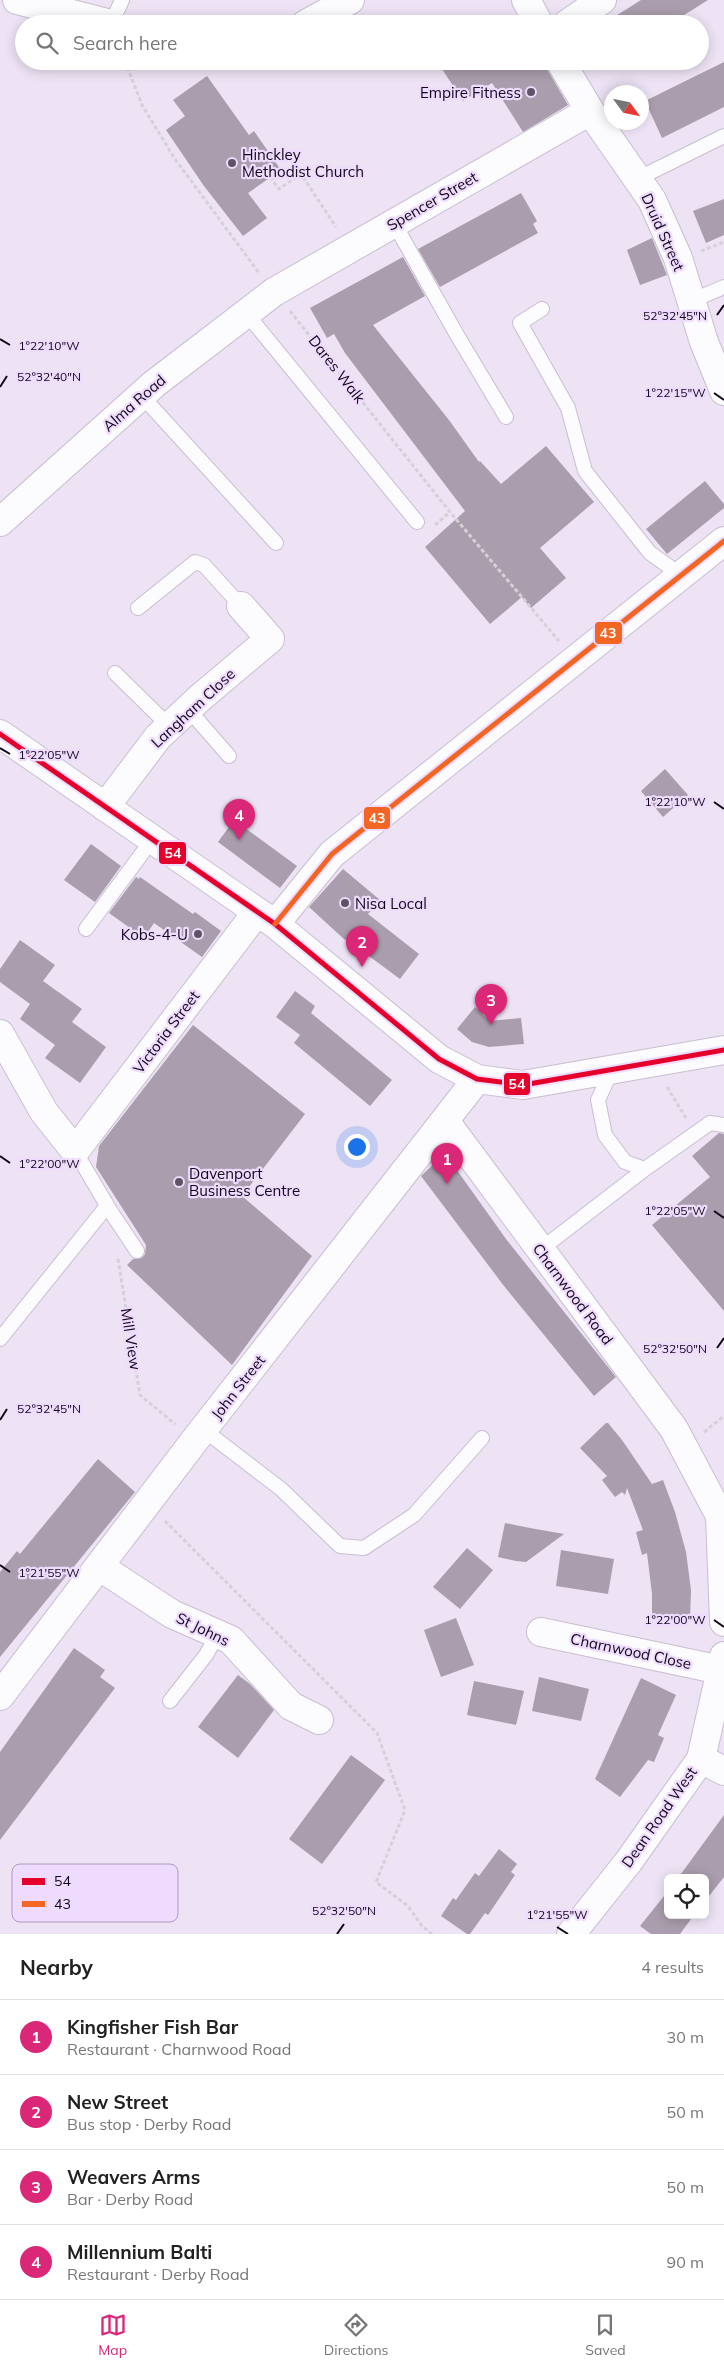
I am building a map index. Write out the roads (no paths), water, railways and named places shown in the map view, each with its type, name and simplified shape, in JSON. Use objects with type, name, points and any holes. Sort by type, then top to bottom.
[{"type":"street","points":[[17,0],[76,15]]},
{"type":"street","points":[[322,15],[350,0]]},
{"type":"street","points":[[526,0],[534,15]]},
{"type":"street","points":[[580,15],[602,0]]},
{"type":"street","name":"Druid Street","points":[[565,70],[590,111],[652,200],[678,258],[704,342],[724,391]]},
{"type":"street","name":"Spencer Street","points":[[274,292],[590,111]]},
{"type":"street","name":"Alma Road","points":[[0,522],[141,396],[274,292]]},
{"type":"street","name":"Victoria Street","points":[[75,1152],[266,918],[332,854],[724,541]]},
{"type":"street","name":"Langham Close","points":[[105,807],[158,737],[270,639],[241,606]]},
{"type":"street","points":[[0,734],[266,918],[439,1059],[477,1079],[523,1084],[724,1050]]},
{"type":"street","points":[[1,1039],[44,1112],[75,1152]]},
{"type":"street","name":"John Street","points":[[0,1696],[199,1435],[477,1079]]},
{"type":"street","name":"Charnwood Road","points":[[445,1121],[674,1429],[720,1516],[723,1584]]},
{"type":"street","name":"St Johns","points":[[100,1567],[172,1614],[231,1640],[291,1706],[319,1720]]},
{"type":"street","points":[[723,1584],[724,1622]]},
{"type":"street","name":"Charnwood Close","points":[[541,1632],[722,1663]]},
{"type":"street","name":"Dean Road West","points":[[571,1934],[629,1861],[712,1765],[722,1663]]},
{"type":"lane","points":[[115,15],[122,0]]},
{"type":"lane","points":[[637,179],[724,136]]},
{"type":"lane","points":[[394,223],[456,335],[506,417]]},
{"type":"lane","points":[[691,301],[724,287]]},
{"type":"lane","points":[[542,309],[520,323],[568,408],[586,471],[650,553],[681,575]]},
{"type":"lane","points":[[246,314],[417,522]]},
{"type":"lane","points":[[141,396],[276,543]]},
{"type":"lane","points":[[138,608],[195,562],[204,565],[241,606]]},
{"type":"lane","points":[[115,673],[229,756]]},
{"type":"lane","points":[[86,929],[152,840]]},
{"type":"lane","points":[[612,1069],[598,1100],[604,1135],[625,1162],[645,1169]]},
{"type":"lane","points":[[540,1250],[645,1169],[710,1123],[724,1125]]},
{"type":"lane","points":[[75,1152],[107,1206],[137,1251]]},
{"type":"lane","points":[[0,1339],[107,1206]]},
{"type":"lane","points":[[199,1435],[281,1489],[340,1546],[364,1548],[414,1515],[482,1438]]},
{"type":"lane","points":[[170,1701],[206,1655],[218,1634]]},
{"type":"place","name":"Empire Fitness","points":[[531,92]]},
{"type":"place","name":"Hinckley Methodist Church","points":[[232,163]]},
{"type":"place","name":"Millennium Balti","points":[[239,840]]},
{"type":"place","name":"Nisa Local","points":[[345,903]]},
{"type":"place","name":"Kobs-4-U","points":[[198,934]]},
{"type":"place","name":"New Street","points":[[362,967]]},
{"type":"place","name":"Weavers Arms","points":[[491,1025]]},
{"type":"place","name":"Davenport Business Centre","points":[[179,1182]]},
{"type":"place","name":"Kingfisher Fish Bar","points":[[447,1184]]}]
